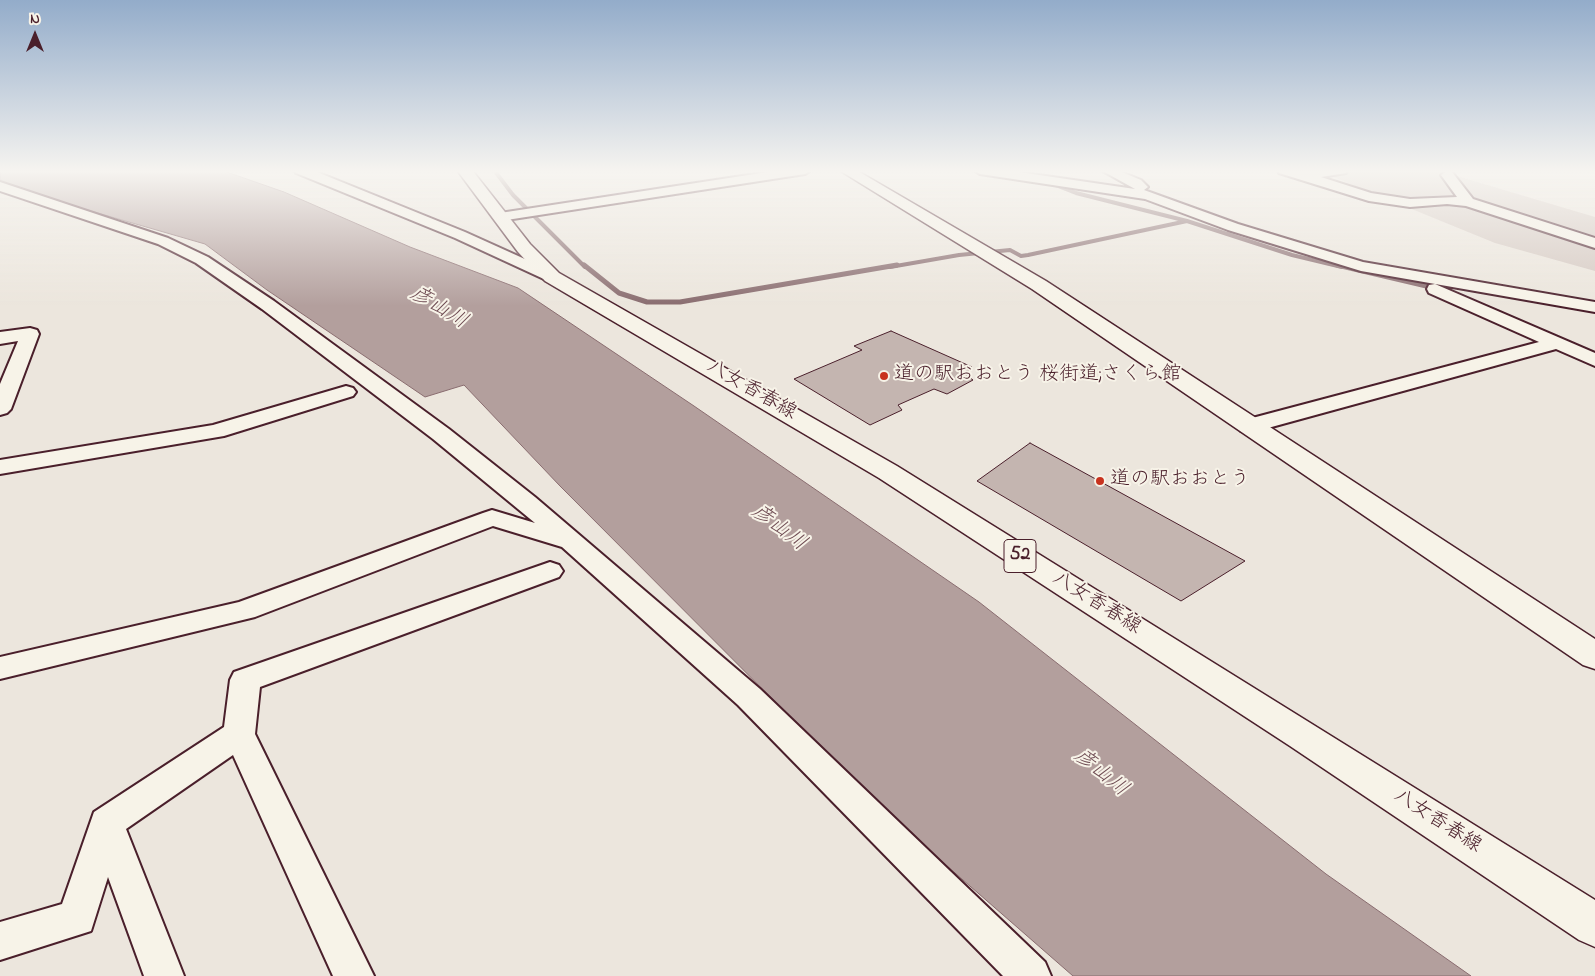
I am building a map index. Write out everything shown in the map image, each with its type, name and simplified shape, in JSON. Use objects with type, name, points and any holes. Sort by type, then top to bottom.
[{"type":"main road","points":[[922,216],[1039,285],[1595,656]]},
{"type":"main road","name":"八女香春線","points":[[500,217],[524,248],[552,277],[888,472],[1303,735],[1595,925]]},
{"type":"street","points":[[84,216],[163,241],[202,260],[268,304],[441,434],[526,502],[749,697],[1031,976]]},
{"type":"street","points":[[412,216],[552,277]]},
{"type":"street","points":[[500,217],[509,216]]},
{"type":"street","points":[[1203,216],[1233,227],[1361,266],[1403,275],[1595,307]]},
{"type":"street","points":[[1510,216],[1595,243]]},
{"type":"street","points":[[1403,275],[1595,360]]},
{"type":"street","points":[[0,338],[30,334],[0,408]]},
{"type":"street","points":[[1250,426],[1558,343]]},
{"type":"street","points":[[0,467],[216,431],[346,392]]},
{"type":"street","points":[[0,668],[245,610],[492,518],[571,542]]},
{"type":"street","points":[[354,976],[239,734],[245,680],[550,571]]},
{"type":"street","points":[[0,941],[77,918],[106,823],[239,734]]},
{"type":"street","points":[[106,823],[164,976]]},
{"type":"shaded area","points":[[1428,216],[1595,217],[1595,271],[1495,243]]},
{"type":"water","name":"彦山川","points":[[107,216],[338,216],[410,247],[518,288],[694,406],[979,602],[1326,874],[1471,976],[1073,976],[884,811],[560,486],[464,385],[425,397],[267,290],[205,244]]},
{"type":"building","name":"道の駅おおとう 桜街道;さくら館","points":[[891,331],[972,367],[965,374],[973,380],[947,394],[934,389],[898,405],[902,410],[870,425],[794,379],[862,350],[854,346]]},
{"type":"building","points":[[1030,443],[1245,561],[1181,601],[977,481]]},
{"type":"waterway","points":[[534,216],[585,267]]},
{"type":"waterway","points":[[1165,216],[1187,221]]},
{"type":"waterway","points":[[890,267],[959,255],[1010,250],[1021,256],[1028,255],[1187,221]]},
{"type":"waterway","points":[[1187,221],[1292,255],[1342,267]]},
{"type":"waterway","points":[[584,265],[619,293],[647,302],[680,302],[897,265]]},
{"type":"waterway","points":[[1337,265],[1435,288]]},
{"type":"place","name":"道の駅おおとう 桜街道;さくら館","points":[[884,376]]},
{"type":"place","name":"道の駅おおとう","points":[[1100,481]]}]
